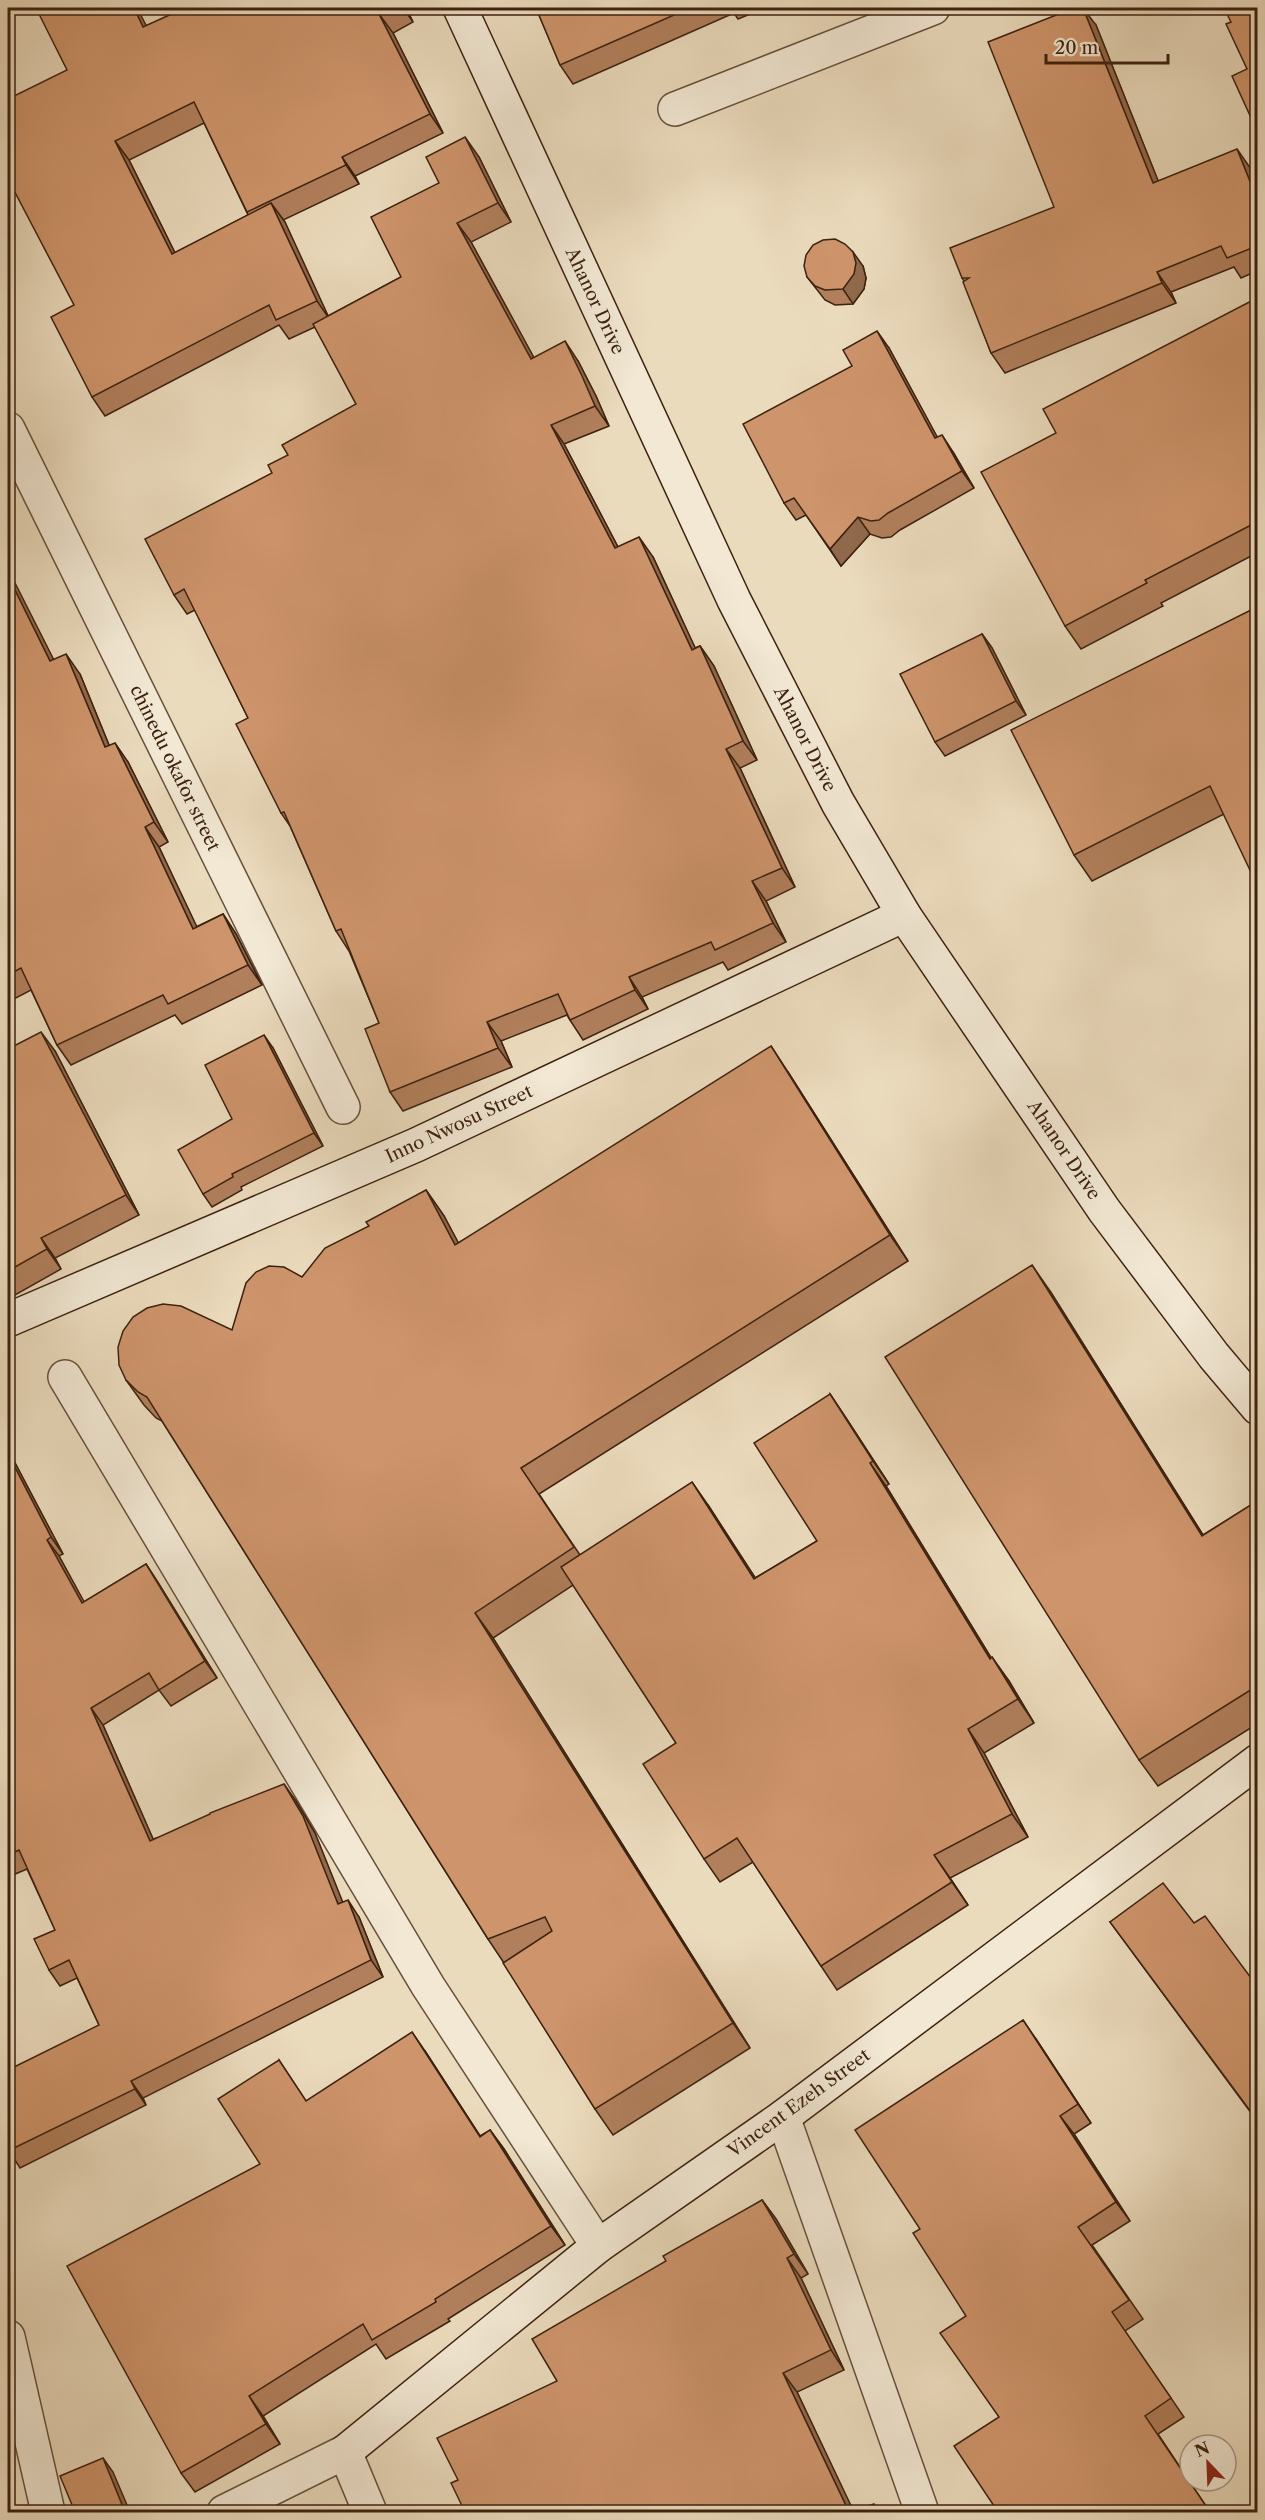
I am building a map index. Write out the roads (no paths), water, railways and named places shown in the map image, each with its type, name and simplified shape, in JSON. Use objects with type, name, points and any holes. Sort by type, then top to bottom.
[{"type":"street","name":"Ahanor Drive","points":[[460,8],[734,600],[838,803],[904,915],[1104,1210],[1214,1356],[1257,1408]]},
{"type":"street","points":[[675,109],[933,8]]},
{"type":"street","name":"chinedu okafor street","points":[[8,429],[343,1107]]},
{"type":"street","name":"Inno Nwosu Street","points":[[8,1320],[416,1145],[904,915]]},
{"type":"street","points":[[65,1377],[428,1986],[597,2246]]},
{"type":"street","name":"Vincent Ezeh Street","points":[[224,2512],[345,2452],[597,2246],[783,2116],[1257,1761]]},
{"type":"street","points":[[783,2116],[922,2512]]},
{"type":"street","points":[[8,2337],[48,2512]]},
{"type":"street","points":[[345,2452],[370,2512]]}]
